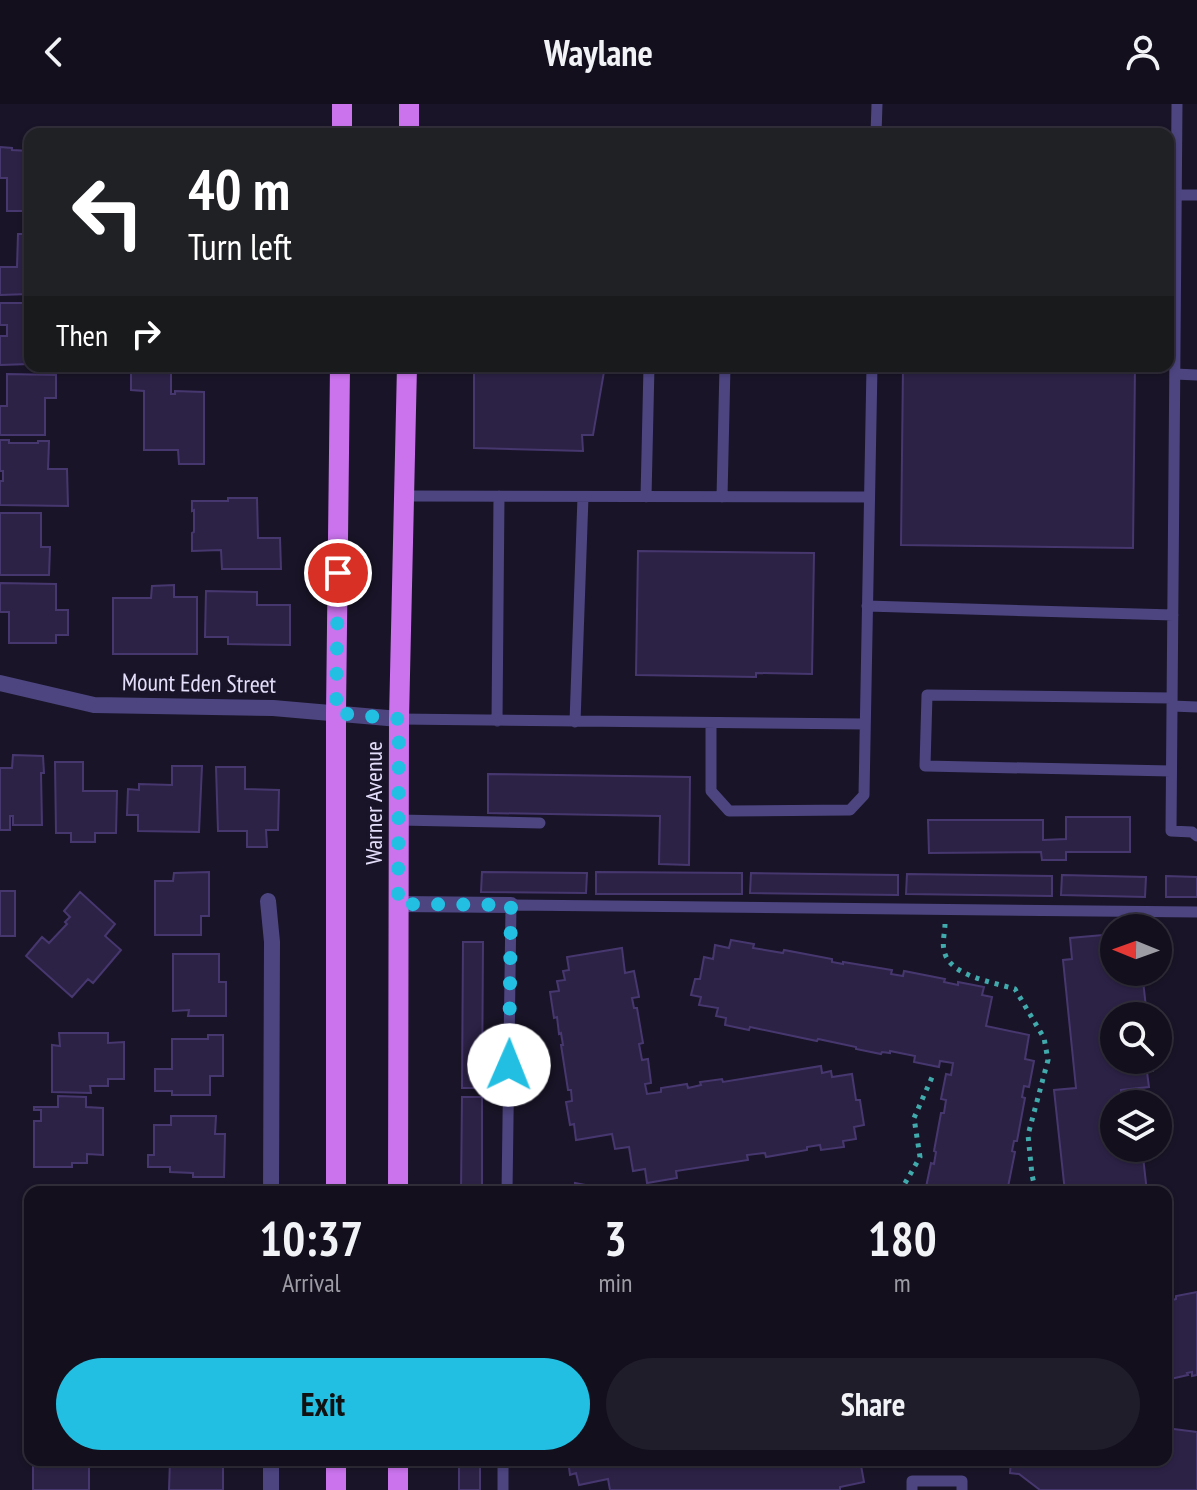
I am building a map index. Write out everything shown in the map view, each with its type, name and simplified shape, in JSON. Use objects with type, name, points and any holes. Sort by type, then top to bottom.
[{"type":"main road","points":[[342,104],[342,128]]},
{"type":"main road","points":[[409,104],[409,128]]},
{"type":"main road","name":"Warner Avenue","points":[[336,1186],[340,372]]},
{"type":"main road","name":"Warner Avenue","points":[[398,1186],[399,719],[407,372]]},
{"type":"main road","points":[[336,1466],[336,1490]]},
{"type":"main road","points":[[398,1466],[398,1490]]},
{"type":"street","name":"Mount Eden Street","points":[[0,683],[94,705],[273,708],[399,719]]},
{"type":"street","points":[[268,901],[272,942],[271,1186]]},
{"type":"street","points":[[398,904],[511,905]]},
{"type":"street","points":[[271,1466],[271,1490]]},
{"type":"lane","points":[[876,128],[877,104]]},
{"type":"lane","points":[[1174,159],[1177,104]]},
{"type":"lane","points":[[1174,195],[1197,195]]},
{"type":"lane","points":[[1174,341],[1171,831],[1192,832],[1197,836]]},
{"type":"lane","points":[[646,497],[649,372]]},
{"type":"lane","points":[[722,497],[725,372]]},
{"type":"lane","points":[[711,724],[711,791],[729,811],[850,810],[864,795],[872,372]]},
{"type":"lane","points":[[1175,374],[1197,375]]},
{"type":"lane","points":[[405,496],[869,497]]},
{"type":"lane","points":[[497,721],[499,496]]},
{"type":"lane","points":[[575,722],[583,497]]},
{"type":"lane","points":[[867,606],[1173,615]]},
{"type":"lane","points":[[1171,771],[925,766],[927,695],[1172,702],[1197,707]]},
{"type":"lane","points":[[399,719],[865,724]]},
{"type":"lane","points":[[399,820],[540,823]]},
{"type":"lane","points":[[507,1186],[511,905],[1197,912]]},
{"type":"lane","points":[[503,1466],[503,1490]]},
{"type":"lane","points":[[912,1490],[912,1481],[962,1481],[962,1490]]},
{"type":"path","points":[[947,909],[943,948],[949,964],[965,974],[1015,989],[1044,1038],[1048,1060],[1028,1135],[1035,1186]]},
{"type":"path","points":[[903,1186],[920,1157],[914,1118],[933,1075]]},
{"type":"building","points":[[0,147],[24,151],[24,211],[7,211],[7,178],[0,178]]},
{"type":"building","points":[[18,234],[24,234],[24,294],[0,295],[0,267],[17,267]]},
{"type":"building","points":[[0,303],[24,303],[24,364],[0,365],[0,336],[7,336],[7,325],[0,325]]},
{"type":"building","points":[[131,372],[171,372],[171,394],[175,391],[204,392],[204,464],[179,464],[178,450],[144,450],[144,391],[131,390]]},
{"type":"building","points":[[474,372],[604,372],[593,435],[582,435],[583,451],[474,448]]},
{"type":"building","points":[[903,372],[1135,372],[1133,548],[901,545]]},
{"type":"building","points":[[7,374],[56,375],[56,398],[45,398],[45,435],[0,435],[0,406],[7,406]]},
{"type":"building","points":[[0,440],[9,440],[9,443],[49,441],[48,469],[67,469],[68,506],[0,505],[3,471],[0,471]]},
{"type":"building","points":[[228,498],[257,498],[258,538],[280,538],[281,569],[222,569],[221,550],[192,551],[192,501],[228,501]]},
{"type":"building","points":[[0,513],[41,513],[41,547],[50,547],[49,575],[0,575]]},
{"type":"building","points":[[638,551],[814,553],[812,674],[756,673],[756,677],[636,675]]},
{"type":"building","points":[[0,583],[56,584],[56,610],[68,610],[68,635],[56,635],[56,643],[9,643],[9,612],[0,612]]},
{"type":"building","points":[[174,585],[174,597],[197,597],[197,654],[113,654],[113,598],[151,598],[152,586]]},
{"type":"building","points":[[206,591],[257,592],[257,605],[290,605],[290,645],[228,644],[228,637],[205,637]]},
{"type":"building","points":[[13,755],[43,756],[42,825],[13,825],[13,816],[10,816],[10,830],[0,830],[0,768],[12,768]]},
{"type":"building","points":[[55,762],[83,762],[83,791],[117,791],[116,833],[95,833],[95,842],[71,842],[71,833],[56,833]]},
{"type":"building","points":[[172,766],[202,766],[199,832],[138,831],[138,815],[127,815],[128,789],[139,790],[139,784],[172,785]]},
{"type":"building","points":[[216,767],[245,767],[245,789],[279,790],[278,830],[266,830],[267,847],[247,847],[247,831],[218,831]]},
{"type":"building","points":[[488,774],[690,777],[689,865],[659,864],[660,816],[488,813]]},
{"type":"building","points":[[1066,817],[1130,817],[1130,852],[1066,852],[1066,860],[1042,860],[1041,852],[929,853],[928,820],[1043,820],[1043,840],[1066,839]]},
{"type":"building","points":[[209,872],[209,916],[201,916],[201,935],[155,935],[155,881],[173,881],[174,873]]},
{"type":"building","points":[[482,872],[587,873],[586,893],[481,892]]},
{"type":"building","points":[[596,872],[742,873],[742,894],[596,894]]},
{"type":"building","points":[[751,873],[898,875],[898,895],[750,893]]},
{"type":"building","points":[[907,874],[1052,876],[1052,896],[906,894]]},
{"type":"building","points":[[1062,875],[1146,877],[1145,897],[1061,895]]},
{"type":"building","points":[[1166,876],[1197,877],[1197,897],[1166,897]]},
{"type":"building","points":[[0,891],[15,891],[15,936],[0,936]]},
{"type":"building","points":[[80,892],[115,924],[105,936],[121,950],[93,983],[88,979],[72,997],[26,956],[42,937],[49,943],[67,924],[65,922],[70,917],[64,911]]},
{"type":"building","points":[[1100,935],[1100,986],[1144,986],[1145,1002],[1100,1002],[1100,1074],[1147,1074],[1149,1087],[1100,1090],[1100,1162],[1144,1162],[1146,1186],[1064,1186],[1054,1090],[1076,1088],[1063,960],[1072,959],[1070,938]]},
{"type":"building","points":[[731,940],[754,944],[753,948],[783,953],[784,950],[832,959],[832,962],[892,970],[891,974],[903,976],[904,971],[945,979],[944,982],[958,985],[958,982],[984,987],[982,995],[992,997],[986,1026],[1029,1035],[1025,1059],[1034,1061],[1029,1087],[1024,1086],[1022,1097],[1025,1098],[1017,1141],[1014,1141],[1012,1151],[1015,1152],[1008,1186],[926,1186],[931,1163],[934,1164],[941,1113],[944,1113],[946,1100],[941,1099],[946,1074],[951,1075],[953,1063],[940,1061],[939,1067],[914,1062],[915,1056],[890,1051],[881,1054],[818,1039],[725,1025],[726,1018],[716,1016],[718,1008],[699,1005],[701,997],[691,995],[695,979],[700,979],[704,957],[713,959],[715,945],[729,948]]},
{"type":"building","points":[[463,942],[483,942],[482,1088],[462,1088]]},
{"type":"building","points":[[622,948],[625,973],[634,971],[639,997],[632,998],[634,1008],[637,1008],[643,1043],[639,1044],[642,1060],[648,1059],[651,1083],[645,1084],[647,1094],[661,1092],[661,1088],[687,1084],[688,1088],[701,1085],[700,1082],[722,1079],[723,1082],[821,1066],[822,1073],[831,1071],[832,1077],[852,1074],[864,1125],[854,1127],[856,1139],[843,1141],[844,1147],[821,1150],[820,1145],[766,1157],[765,1153],[747,1155],[748,1160],[676,1171],[677,1178],[647,1183],[645,1169],[633,1171],[629,1147],[615,1149],[612,1134],[576,1140],[566,1102],[572,1101],[561,1033],[557,1017],[554,1018],[550,992],[559,991],[557,981],[565,980],[563,971],[569,970],[567,957]]},
{"type":"building","points":[[173,954],[219,954],[219,982],[226,982],[226,1016],[188,1016],[189,1010],[173,1011]]},
{"type":"building","points":[[59,1033],[108,1033],[108,1043],[124,1042],[124,1079],[108,1079],[108,1086],[90,1086],[91,1093],[52,1092],[52,1045],[60,1046]]},
{"type":"building","points":[[208,1035],[223,1035],[223,1076],[210,1076],[210,1095],[172,1095],[172,1091],[155,1091],[155,1069],[172,1069],[172,1039],[208,1039]]},
{"type":"building","points":[[58,1096],[86,1097],[86,1107],[103,1108],[103,1155],[87,1154],[87,1163],[72,1163],[72,1167],[34,1167],[34,1121],[41,1121],[41,1110],[34,1110],[34,1107],[58,1107]]},
{"type":"building","points":[[462,1097],[482,1097],[482,1186],[461,1186]]},
{"type":"building","points":[[171,1116],[216,1116],[215,1134],[225,1134],[224,1177],[193,1177],[193,1173],[170,1172],[170,1167],[148,1167],[148,1155],[154,1155],[154,1125],[171,1125]]},
{"type":"building","points":[[1197,1292],[1197,1375],[1192,1376],[1192,1372],[1172,1379],[1172,1294],[1173,1300],[1176,1296]]},
{"type":"building","points":[[1172,1429],[1197,1432],[1197,1490],[1040,1490],[1019,1474],[1010,1473],[1011,1466],[1172,1466]]},
{"type":"building","points":[[33,1466],[89,1466],[89,1490],[33,1490]]},
{"type":"building","points":[[170,1466],[223,1466],[223,1490],[169,1490]]},
{"type":"building","points":[[459,1466],[480,1466],[480,1490],[459,1490]]},
{"type":"building","points":[[569,1466],[861,1466],[864,1482],[840,1487],[840,1490],[610,1490],[608,1479],[579,1485],[576,1473],[570,1475]]},
{"type":"route","points":[[338,573],[336,713],[399,719],[398,904],[511,905],[509,1065]]}]
